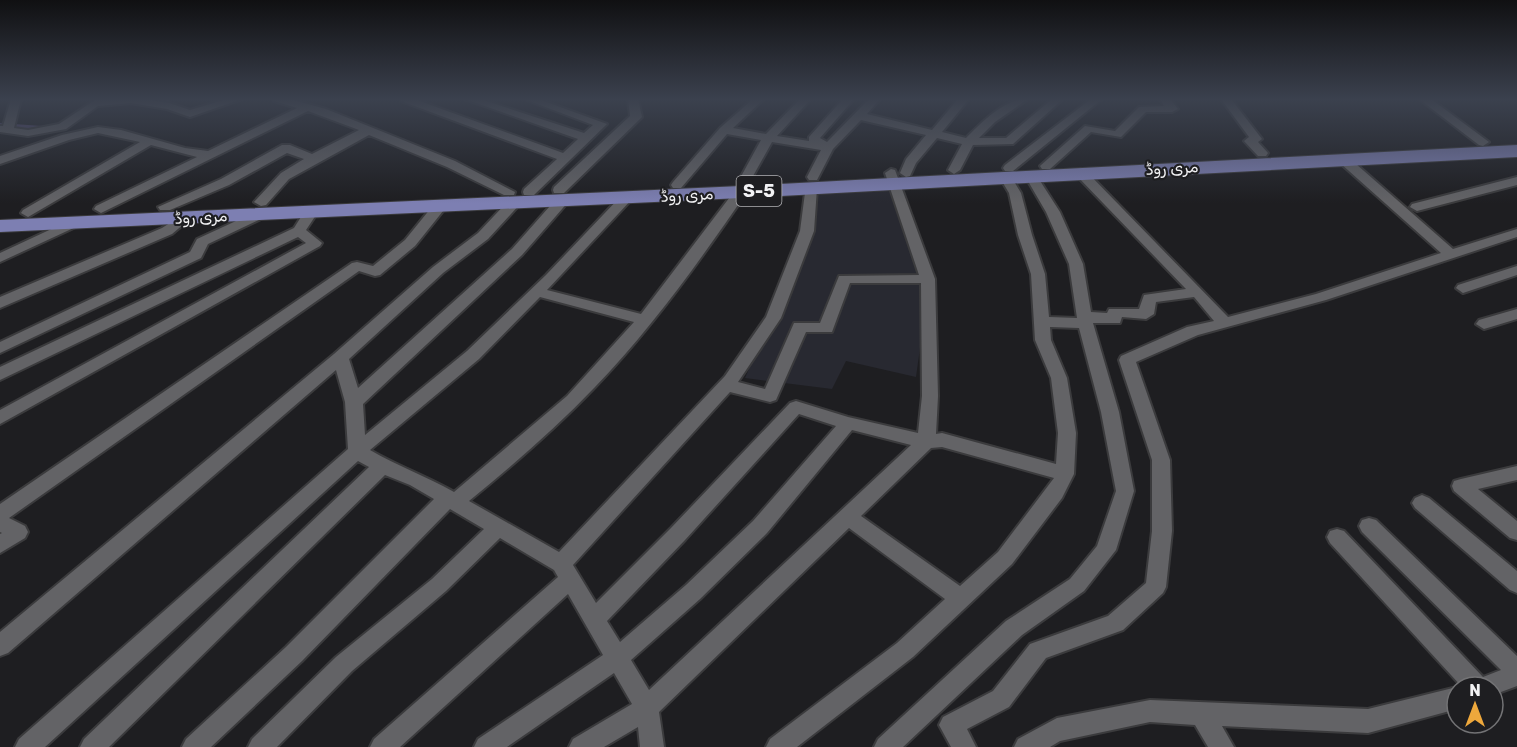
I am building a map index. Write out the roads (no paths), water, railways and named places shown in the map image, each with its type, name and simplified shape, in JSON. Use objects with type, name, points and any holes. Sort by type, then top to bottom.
[{"type":"main road","name":"مری روڈ","points":[[299,214],[517,196],[627,198],[742,187],[1038,171],[1262,153],[1517,140]]},
{"type":"main road","name":"مری روڈ","points":[[1038,171],[1081,173],[1517,151]]},
{"type":"main road","name":"مری روڈ","points":[[898,177],[954,170],[1007,173]]},
{"type":"main road","name":"مری روڈ","points":[[560,196],[677,185],[742,187]]},
{"type":"main road","name":"مری روڈ","points":[[0,214],[165,207],[260,208],[299,214],[440,206],[517,196]]},
{"type":"main road","name":"مری روڈ","points":[[0,226],[184,218],[260,208]]},
{"type":"street","points":[[0,160],[80,134]]},
{"type":"street","points":[[124,134],[148,142],[209,155]]},
{"type":"street","points":[[101,209],[252,134]]},
{"type":"street","points":[[0,348],[196,255],[202,242],[260,208],[285,176],[361,134]]},
{"type":"street","points":[[374,134],[450,164],[517,196]]},
{"type":"street","points":[[498,134],[563,158]]},
{"type":"street","points":[[575,134],[587,138]]},
{"type":"street","points":[[0,646],[340,358],[438,270],[483,236],[517,196],[591,134]]},
{"type":"street","points":[[354,402],[517,252],[560,196],[620,134]]},
{"type":"street","points":[[677,185],[721,134]]},
{"type":"street","points":[[749,134],[828,148]]},
{"type":"street","points":[[194,747],[294,654],[452,500],[535,435],[607,364],[742,187],[773,134]]},
{"type":"street","points":[[818,134],[813,139],[828,148]]},
{"type":"street","points":[[382,747],[566,572],[726,385],[778,308],[807,231],[812,183],[828,148],[842,134]]},
{"type":"street","points":[[582,747],[647,708],[926,441],[930,396],[928,279],[898,177],[933,134],[969,142],[1009,141],[1017,134]]},
{"type":"street","points":[[954,170],[969,142],[977,134]]},
{"type":"street","points":[[778,747],[905,651],[1005,558],[1055,493],[1065,474],[1067,433],[1059,378],[1043,340],[1038,274],[1007,173],[1055,134]]},
{"type":"street","points":[[886,747],[1014,628],[1077,585],[1106,550],[1125,491],[1110,412],[1084,320],[1076,264],[1038,171],[1082,134]]},
{"type":"street","points":[[1252,134],[1256,139],[1250,141],[1262,153]]},
{"type":"street","points":[[1473,134],[1484,142]]},
{"type":"street","points":[[28,213],[148,142]]},
{"type":"street","points":[[165,207],[225,182],[286,148],[313,159]]},
{"type":"street","points":[[1344,160],[1451,255]]},
{"type":"street","points":[[1081,173],[1198,292],[1225,323]]},
{"type":"street","points":[[1417,207],[1517,181]]},
{"type":"street","points":[[27,747],[357,451],[473,355],[627,198]]},
{"type":"street","points":[[0,514],[357,266],[375,272],[410,243],[440,206]]},
{"type":"street","points":[[0,374],[299,214],[315,243],[0,418]]},
{"type":"street","points":[[0,303],[167,231],[184,218]]},
{"type":"street","points":[[0,258],[75,222]]},
{"type":"street","points":[[964,747],[951,725],[1001,699],[1038,651],[1114,623],[1156,587],[1162,531],[1161,460],[1127,360],[1193,331],[1321,297],[1517,233]]},
{"type":"street","points":[[1463,288],[1517,270]]},
{"type":"street","points":[[726,385],[770,396],[800,327],[826,328],[844,279],[928,279]]},
{"type":"street","points":[[537,292],[643,319]]},
{"type":"street","points":[[1042,322],[1115,318],[1114,312],[1146,314],[1149,298],[1198,292]]},
{"type":"street","points":[[1484,324],[1517,314]]},
{"type":"street","points":[[340,358],[354,402],[357,451]]},
{"type":"street","points":[[594,619],[678,534],[796,406],[848,423],[926,441],[942,440],[1065,474]]},
{"type":"street","points":[[486,747],[617,658],[693,592],[760,526],[848,423]]},
{"type":"street","points":[[357,451],[382,466],[417,480],[452,500],[566,572],[647,708],[652,747]]},
{"type":"street","points":[[92,747],[382,466]]},
{"type":"street","points":[[1517,472],[1461,486],[1517,532]]},
{"type":"street","points":[[1422,503],[1517,584]]},
{"type":"street","points":[[847,516],[961,599]]},
{"type":"street","points":[[0,522],[18,532],[0,545]]},
{"type":"street","points":[[1369,526],[1517,673]]},
{"type":"street","points":[[260,747],[344,664],[439,585],[498,527]]},
{"type":"street","points":[[1337,537],[1466,675]]},
{"type":"street","points":[[1026,747],[1057,730],[1150,711],[1368,721],[1445,701]]},
{"type":"street","points":[[1201,713],[1222,747]]}]
